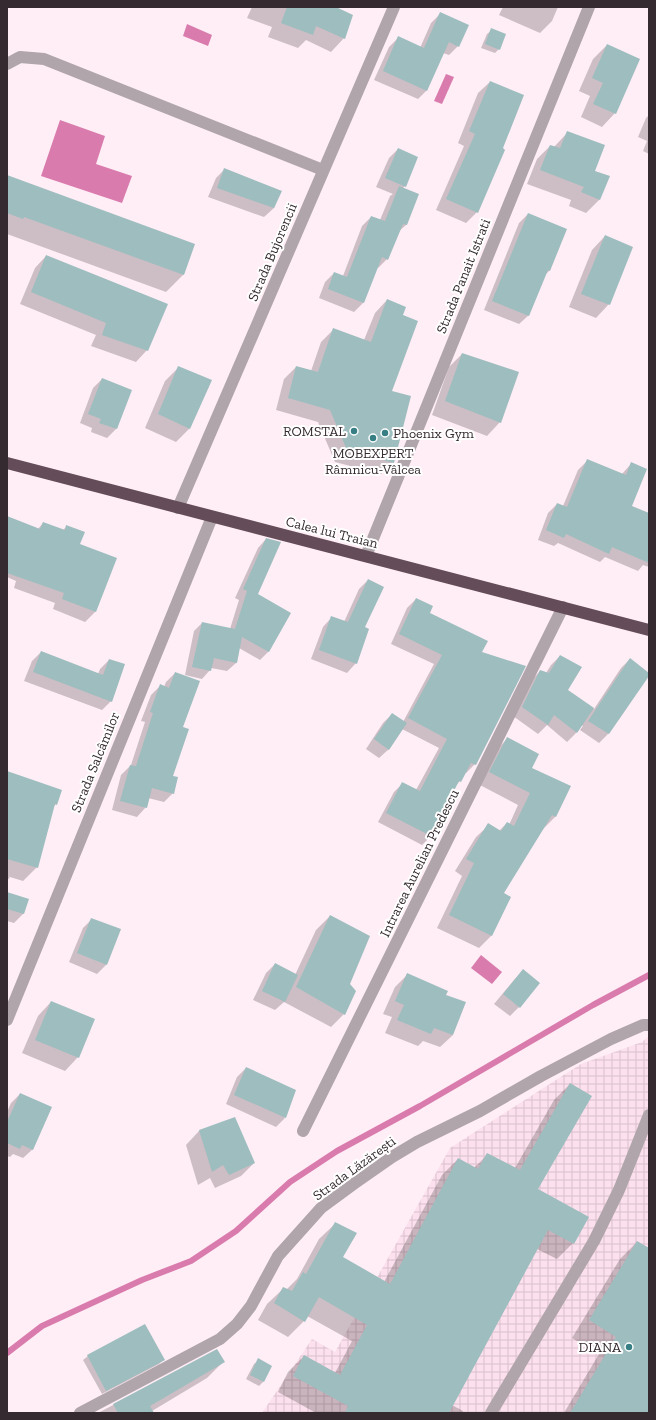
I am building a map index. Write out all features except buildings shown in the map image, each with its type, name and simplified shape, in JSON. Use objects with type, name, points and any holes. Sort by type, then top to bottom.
[{"type":"highway","name":"Calea lui Traian","points":[[7,463],[649,630]]},
{"type":"street","name":"Strada Bujorencii","points":[[178,508],[394,7]]},
{"type":"street","name":"Strada Panait Istrati","points":[[366,556],[589,7]]},
{"type":"street","points":[[7,64],[20,57],[44,59],[323,170]]},
{"type":"street","name":"Strada Salcâmilor","points":[[7,1020],[212,517]]},
{"type":"street","name":"Intrarea Aurelian Predescu","points":[[303,1131],[563,607]]},
{"type":"street","name":"Strada Lăzărești","points":[[80,1413],[186,1358],[220,1338],[237,1324],[251,1306],[278,1256],[321,1208],[392,1157],[417,1142],[480,1111],[541,1076],[611,1039],[643,1025],[649,1025]]},
{"type":"street","points":[[491,1413],[594,1241],[619,1190],[649,1116]]},
{"type":"shaded area","points":[[187,24],[212,35],[208,46],[183,36]]},
{"type":"shaded area","points":[[446,74],[454,77],[442,104],[434,101]]},
{"type":"shaded area","points":[[60,120],[105,136],[96,164],[132,176],[122,203],[41,176]]},
{"type":"shaded area","points":[[481,955],[502,972],[492,984],[471,968]]},
{"type":"shaded area","points":[[649,1036],[649,1413],[262,1413],[312,1339],[335,1352],[450,1148],[581,1064],[642,1042]]},
{"type":"waterway","points":[[7,1353],[42,1326],[142,1280],[191,1261],[236,1231],[290,1182],[337,1151],[420,1106],[593,1005],[649,975]]},
{"type":"place","name":"ROMSTAL","points":[[354,431]]},
{"type":"place","name":"Phoenix Gym","points":[[385,433]]},
{"type":"place","name":"MOBEXPERT Râmnicu-Vâlcea","points":[[373,438]]},
{"type":"place","name":"DIANA","points":[[629,1347]]}]
